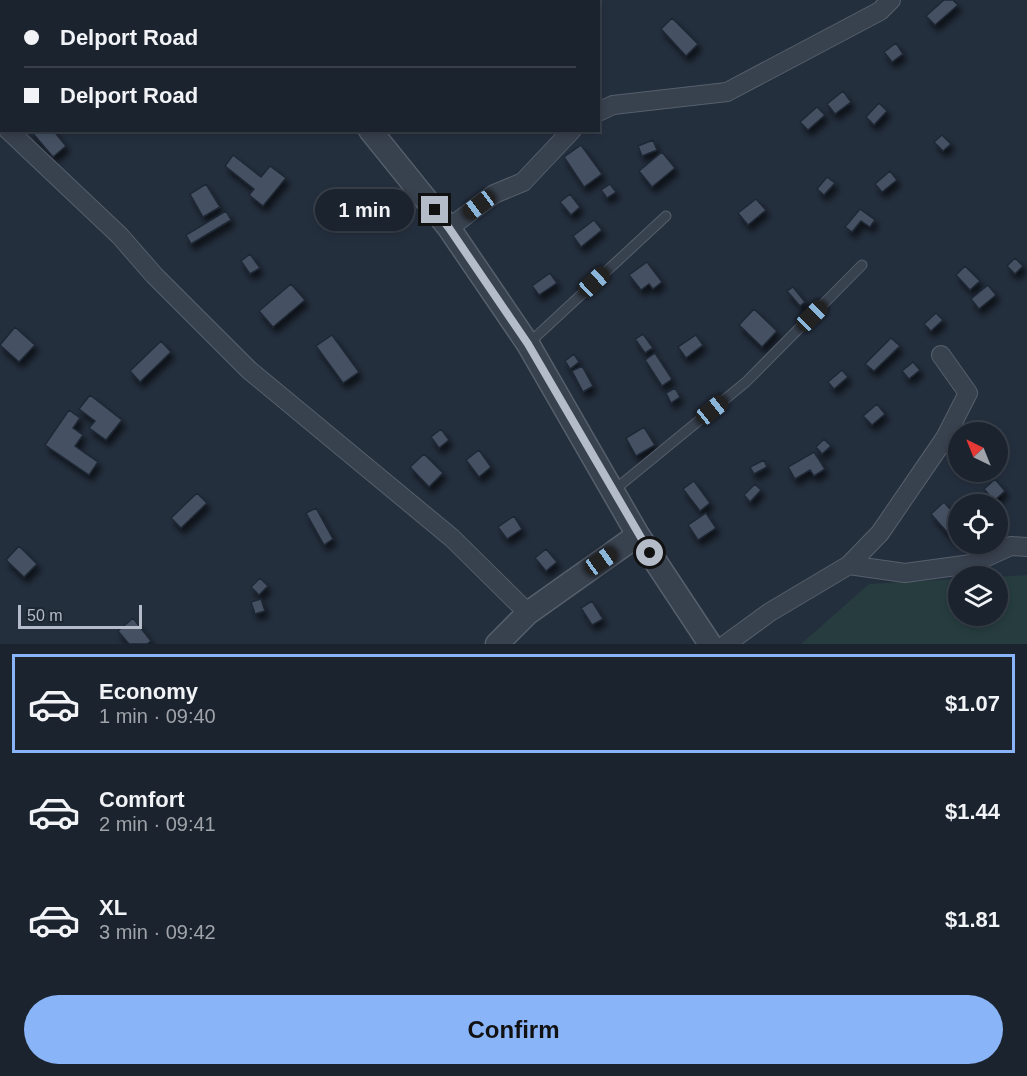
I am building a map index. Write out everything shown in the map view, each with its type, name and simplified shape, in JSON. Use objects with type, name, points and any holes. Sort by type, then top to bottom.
[{"type":"street","points":[[600,111],[613,105],[727,92],[880,11],[891,0]]},
{"type":"street","points":[[10,132],[120,236],[154,275],[249,370],[452,538],[528,613]]},
{"type":"street","points":[[372,132],[449,228],[528,344],[638,535],[710,644]]},
{"type":"street","points":[[449,228],[494,194],[523,183],[570,132]]},
{"type":"street","points":[[726,644],[770,612],[849,565],[880,533],[945,438],[968,393],[941,356]]},
{"type":"street","points":[[497,644],[528,613],[638,535]]},
{"type":"street","points":[[849,565],[905,573],[971,564],[1011,546],[1027,547]]},
{"type":"lane","points":[[528,344],[666,216]]},
{"type":"lane","points":[[613,492],[746,382],[862,266]]},
{"type":"green space","points":[[1027,575],[1027,644],[801,644],[869,584],[948,580],[948,626],[1008,626],[1008,576]]},
{"type":"building","points":[[944,0],[953,0],[958,5],[935,25],[926,16]]},
{"type":"building","points":[[672,18],[698,44],[686,56],[661,29]]},
{"type":"building","points":[[896,43],[903,54],[892,62],[884,52]]},
{"type":"building","points":[[843,91],[851,102],[835,114],[827,104]]},
{"type":"building","points":[[879,103],[887,111],[874,125],[866,117]]},
{"type":"building","points":[[817,107],[825,115],[808,130],[800,122]]},
{"type":"building","points":[[32,132],[55,132],[66,146],[53,157]]},
{"type":"building","points":[[942,135],[951,144],[943,151],[934,142]]},
{"type":"building","points":[[653,140],[657,150],[642,156],[638,146]]},
{"type":"building","points":[[581,145],[602,174],[584,187],[564,157]]},
{"type":"building","points":[[662,152],[675,168],[652,187],[639,171]]},
{"type":"building","points":[[233,155],[261,177],[270,166],[286,178],[263,206],[249,195],[254,189],[225,166]]},
{"type":"building","points":[[890,171],[897,180],[882,192],[875,184]]},
{"type":"building","points":[[827,177],[835,183],[824,195],[817,189]]},
{"type":"building","points":[[206,184],[220,207],[203,217],[190,194]]},
{"type":"building","points":[[610,184],[616,192],[607,198],[601,190]]},
{"type":"building","points":[[570,194],[580,207],[571,215],[560,202]]},
{"type":"building","points":[[756,199],[766,210],[748,225],[738,213]]},
{"type":"building","points":[[860,209],[875,220],[870,227],[861,221],[852,232],[845,227]]},
{"type":"building","points":[[226,211],[231,220],[191,244],[186,235]]},
{"type":"building","points":[[594,220],[602,230],[581,247],[573,236]]},
{"type":"building","points":[[250,254],[260,268],[250,274],[241,261]]},
{"type":"building","points":[[1015,258],[1023,266],[1015,274],[1007,266]]},
{"type":"building","points":[[647,262],[662,282],[653,289],[649,284],[641,290],[629,275]]},
{"type":"building","points":[[965,266],[980,281],[970,290],[956,275]]},
{"type":"building","points":[[550,273],[557,283],[539,295],[532,286]]},
{"type":"building","points":[[291,284],[305,300],[273,327],[259,311]]},
{"type":"building","points":[[988,285],[996,295],[979,309],[971,299]]},
{"type":"building","points":[[793,287],[805,302],[800,306],[787,291]]},
{"type":"building","points":[[754,309],[777,331],[762,347],[739,325]]},
{"type":"building","points":[[936,313],[943,320],[931,331],[924,324]]},
{"type":"building","points":[[15,327],[35,345],[19,362],[0,345]]},
{"type":"building","points":[[643,334],[653,348],[645,353],[635,339]]},
{"type":"building","points":[[332,335],[359,372],[343,383],[316,346]]},
{"type":"building","points":[[696,335],[703,345],[686,358],[678,347]]},
{"type":"building","points":[[891,338],[900,346],[874,371],[865,364]]},
{"type":"building","points":[[161,341],[171,352],[140,382],[130,371]]},
{"type":"building","points":[[655,353],[672,379],[662,386],[645,360]]},
{"type":"building","points":[[574,354],[579,362],[570,369],[565,361]]},
{"type":"building","points":[[913,362],[920,370],[909,379],[902,371]]},
{"type":"building","points":[[582,366],[593,386],[583,392],[572,371]]},
{"type":"building","points":[[842,370],[848,377],[834,389],[828,382]]},
{"type":"building","points":[[675,388],[680,397],[671,403],[666,393]]},
{"type":"building","points":[[90,395],[122,420],[106,440],[89,428],[95,421],[79,409]]},
{"type":"building","points":[[877,404],[885,414],[872,425],[863,416]]},
{"type":"building","points":[[69,410],[80,418],[73,428],[83,435],[75,446],[98,462],[89,475],[45,445]]},
{"type":"building","points":[[644,427],[655,445],[636,456],[626,438]]},
{"type":"building","points":[[441,429],[449,440],[439,448],[431,437]]},
{"type":"building","points":[[824,439],[831,446],[822,454],[816,447]]},
{"type":"building","points":[[479,450],[491,467],[479,477],[466,460]]},
{"type":"building","points":[[814,452],[825,469],[814,476],[810,470],[795,479],[788,467]]},
{"type":"building","points":[[424,454],[443,473],[429,487],[410,467]]},
{"type":"building","points":[[764,460],[767,467],[754,474],[750,467]]},
{"type":"building","points":[[694,481],[710,503],[700,511],[683,489]]},
{"type":"building","points":[[992,482],[998,482],[1005,491],[1002,494],[988,494],[984,489]]},
{"type":"building","points":[[755,484],[761,490],[750,502],[744,495]]},
{"type":"building","points":[[197,493],[207,503],[181,528],[171,518]]},
{"type":"building","points":[[944,502],[948,507],[948,533],[931,514]]},
{"type":"building","points":[[316,508],[333,539],[324,545],[306,513]]},
{"type":"building","points":[[706,513],[716,528],[698,540],[688,525]]},
{"type":"building","points":[[514,516],[522,529],[507,539],[498,527]]},
{"type":"building","points":[[19,546],[37,564],[24,577],[6,560]]},
{"type":"building","points":[[546,549],[557,562],[546,571],[535,558]]},
{"type":"building","points":[[260,578],[268,586],[259,595],[251,587]]},
{"type":"building","points":[[261,599],[265,611],[255,614],[251,602]]},
{"type":"building","points":[[592,601],[603,619],[592,625],[581,608]]},
{"type":"building","points":[[133,618],[151,641],[147,644],[129,644],[118,631]]},
{"type":"route","points":[[435,210],[528,344],[650,553]]}]
